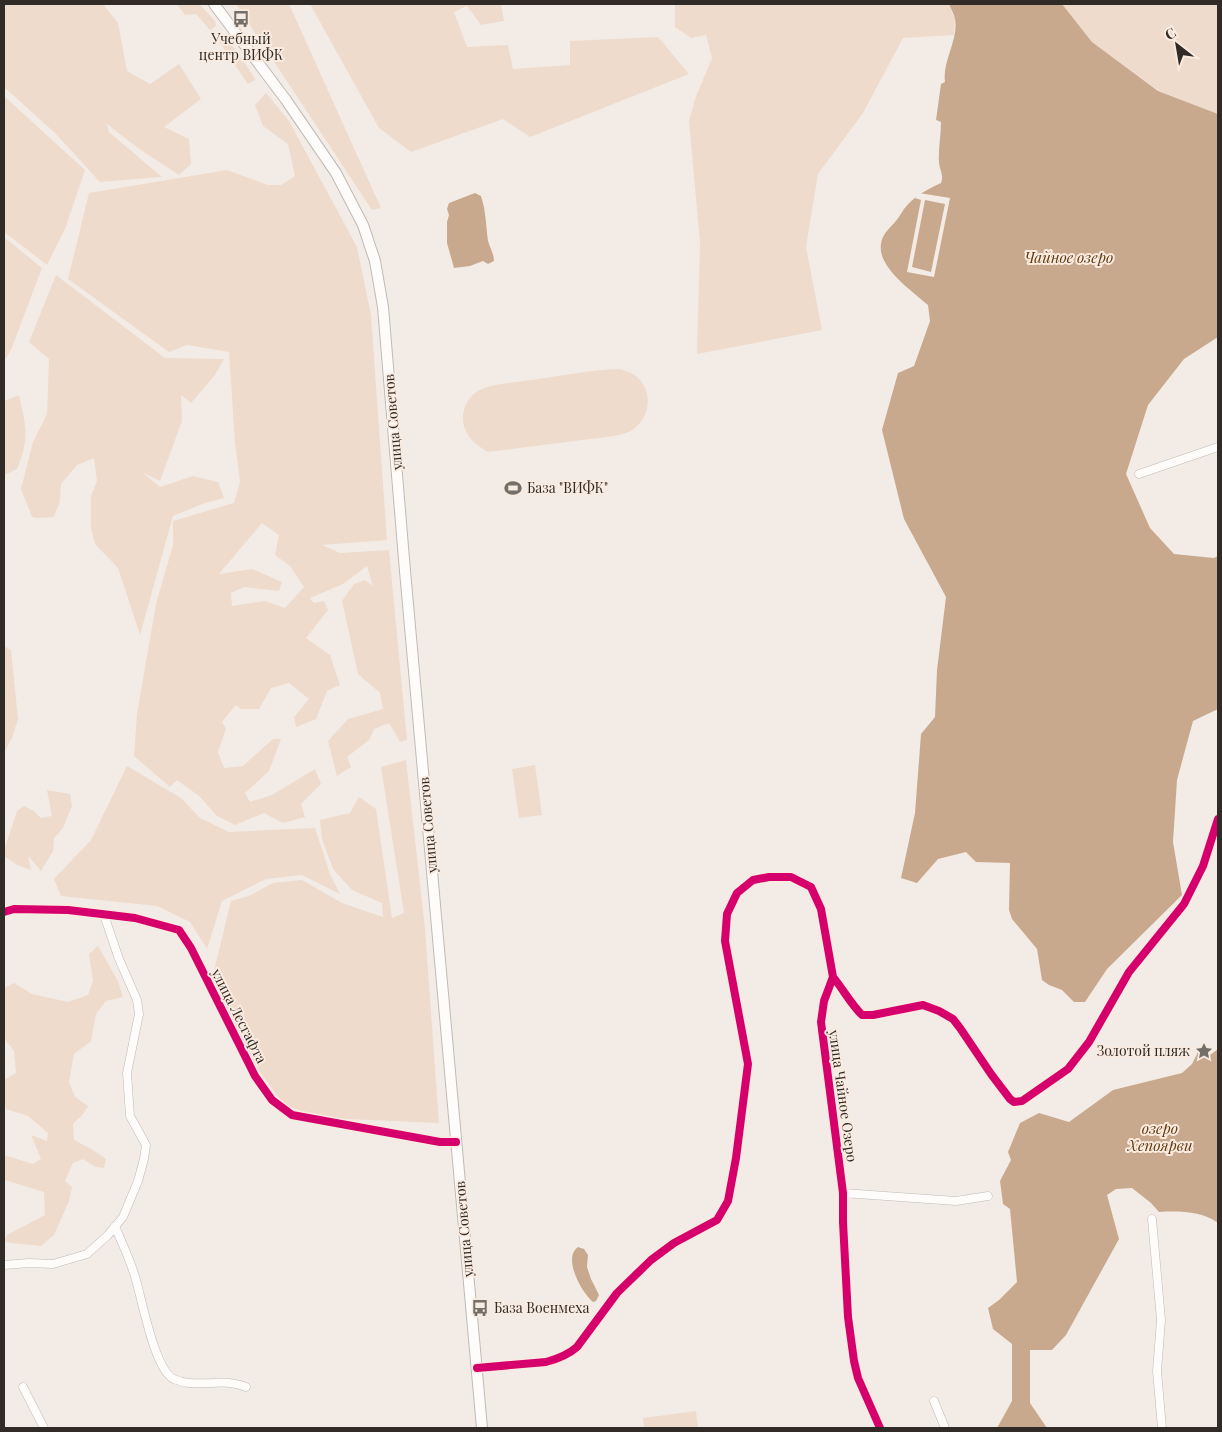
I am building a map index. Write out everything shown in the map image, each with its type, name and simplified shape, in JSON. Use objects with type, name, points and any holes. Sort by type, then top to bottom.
[{"type":"main road","name":"улица Советов","points":[[214,4],[320,148],[340,180],[363,225],[375,261],[383,307],[482,1428]]},
{"type":"street","points":[[1139,474],[1218,447]]},
{"type":"street","points":[[476,1368],[546,1362],[573,1351],[616,1293],[651,1260],[674,1243],[717,1220],[728,1201],[736,1158],[748,1064],[725,940],[727,914],[737,893],[752,880],[769,877],[791,877],[811,887],[821,909],[833,977],[852,1005],[862,1015],[873,1015],[923,1005],[939,1011],[952,1019],[1010,1099],[1014,1102],[1022,1101],[1068,1069],[1089,1042],[1129,972],[1184,904],[1202,866],[1218,819]]},
{"type":"street","name":"улица Лесгафта","points":[[4,912],[14,910],[68,910],[135,918],[179,930],[191,948],[255,1076],[272,1100],[292,1115],[440,1142],[456,1142]]},
{"type":"street","points":[[4,1265],[53,1264],[87,1254],[108,1235],[123,1217],[138,1181],[146,1145],[130,1116],[127,1073],[139,1014],[137,1000],[118,959],[104,915]]},
{"type":"street","name":"улица Чайное Озеро","points":[[833,977],[824,1001],[821,1022],[844,1193],[843,1222],[848,1317],[858,1378],[880,1428]]},
{"type":"street","points":[[844,1193],[956,1201],[988,1196]]},
{"type":"street","points":[[1152,1219],[1161,1320],[1157,1371],[1162,1428]]},
{"type":"street","points":[[115,1226],[136,1278],[154,1345],[172,1379],[194,1385],[211,1382],[236,1384],[246,1387]]},
{"type":"street","points":[[23,1387],[44,1428]]},
{"type":"street","points":[[934,1401],[945,1428]]},
{"type":"shaded area","points":[[4,4],[103,4],[118,23],[127,71],[150,84],[179,64],[201,99],[164,127],[189,139],[191,164],[179,175],[138,148],[107,124],[109,132],[162,177],[100,182],[55,133],[4,87]]},
{"type":"shaded area","points":[[177,4],[199,4],[215,21],[216,26],[210,30],[196,14],[185,15]]},
{"type":"shaded area","points":[[236,4],[289,4],[381,208],[372,210]]},
{"type":"shaded area","points":[[310,4],[501,4],[504,21],[481,25],[467,6],[454,12],[467,47],[508,45],[513,69],[570,65],[570,41],[658,37],[689,74],[530,137],[503,119],[411,152],[379,128]]},
{"type":"shaded area","points":[[675,4],[949,4],[955,20],[954,35],[903,38],[863,113],[818,174],[806,247],[822,330],[697,354],[700,243],[689,121],[695,99],[712,58],[706,35],[691,38],[675,27]]},
{"type":"shaded area","points":[[1062,4],[1218,4],[1218,114],[1159,91],[1092,42]]},
{"type":"shaded area","points":[[224,34],[255,80],[248,84],[220,43],[219,38]]},
{"type":"shaded area","points":[[266,93],[289,121],[357,247],[371,315],[387,540],[322,545],[340,553],[389,550],[407,740],[400,742],[389,723],[374,729],[369,740],[347,757],[351,767],[337,776],[328,741],[348,719],[383,709],[380,693],[358,674],[342,601],[354,584],[365,580],[373,586],[367,566],[343,584],[310,598],[314,603],[324,601],[328,610],[306,638],[330,655],[340,685],[327,691],[316,719],[296,727],[294,717],[309,699],[289,683],[271,688],[259,709],[241,709],[236,705],[222,722],[226,729],[218,752],[224,768],[243,766],[273,739],[281,739],[269,771],[245,793],[250,802],[272,795],[315,769],[321,784],[301,804],[305,817],[283,823],[264,813],[235,825],[217,816],[199,796],[177,780],[170,787],[134,756],[137,714],[156,604],[173,545],[173,521],[234,503],[240,482],[235,443],[229,352],[187,345],[169,352],[68,279],[89,193],[227,170],[268,185],[281,185],[295,176],[288,144],[263,126],[255,105]],"holes":[[[262,523],[279,535],[275,555],[290,566],[304,587],[285,608],[265,601],[232,606],[231,593],[244,587],[279,591],[282,582],[252,569],[219,574]]]},
{"type":"shaded area","points":[[4,96],[85,170],[65,229],[47,265],[4,232]]},
{"type":"shaded area","points":[[4,237],[42,268],[11,350],[4,361]]},
{"type":"shaded area","points":[[56,275],[165,358],[224,359],[215,375],[191,403],[181,395],[182,421],[160,481],[142,472],[160,487],[193,476],[218,482],[224,498],[205,503],[173,516],[140,635],[118,568],[95,544],[91,528],[91,496],[97,481],[94,458],[77,465],[61,484],[60,501],[54,517],[32,517],[21,489],[33,442],[47,414],[49,359],[29,342]]},
{"type":"shaded area","points":[[619,369],[630,372],[638,378],[643,384],[648,398],[642,421],[629,432],[614,436],[488,452],[475,443],[468,435],[464,426],[463,416],[469,400],[484,388],[575,373]]},
{"type":"shaded area","points":[[19,395],[26,432],[24,448],[17,469],[4,475],[4,401]]},
{"type":"shaded area","points":[[4,646],[11,650],[18,719],[12,738],[4,753]]},
{"type":"shaded area","points":[[406,760],[425,928],[439,1123],[324,1118],[284,1105],[260,1072],[224,1010],[213,975],[231,901],[249,896],[273,883],[302,880],[342,903],[383,917],[382,903],[352,890],[333,869],[322,839],[320,820],[350,813],[359,797],[376,809],[392,918],[404,913],[381,767]]},
{"type":"shaded area","points":[[535,765],[542,815],[519,818],[512,769]]},
{"type":"shaded area","points":[[127,766],[181,798],[200,818],[229,832],[315,828],[330,874],[340,894],[302,875],[266,879],[222,901],[207,949],[190,922],[157,906],[61,896],[54,879],[91,840]]},
{"type":"shaded area","points":[[47,790],[70,794],[72,806],[63,828],[54,838],[53,851],[41,871],[28,856],[31,870],[17,865],[4,856],[4,851],[17,811],[24,806],[34,811],[41,818],[52,816]]},
{"type":"shaded area","points":[[98,946],[118,981],[123,997],[106,1001],[96,1014],[91,1041],[74,1054],[69,1082],[75,1097],[88,1106],[73,1124],[74,1140],[106,1159],[104,1168],[96,1167],[83,1159],[73,1163],[65,1181],[72,1187],[69,1201],[54,1235],[41,1246],[4,1242],[7,1235],[45,1215],[44,1192],[5,1180],[4,1155],[33,1164],[41,1159],[31,1135],[47,1141],[48,1133],[28,1116],[6,1109],[4,1080],[16,1073],[14,1051],[4,1038],[4,988],[14,983],[32,994],[68,1002],[88,995],[93,981],[89,954]]},
{"type":"shaded area","points":[[696,1411],[698,1428],[644,1428],[643,1418]]},
{"type":"water","name":"Чайное озеро","points":[[949,4],[1062,4],[1092,42],[1158,91],[1218,114],[1218,337],[1184,359],[1148,405],[1126,474],[1150,528],[1174,554],[1214,558],[1218,556],[1218,709],[1193,721],[1177,780],[1173,842],[1182,895],[1107,969],[1085,1002],[1074,1002],[1062,990],[1042,980],[1037,949],[1012,919],[1009,910],[1010,863],[976,862],[966,852],[938,859],[917,883],[901,878],[915,813],[921,734],[935,717],[937,670],[946,597],[904,519],[882,430],[898,373],[914,366],[930,321],[928,305],[905,286],[890,270],[881,253],[881,244],[885,234],[908,204],[930,188],[941,183],[942,180],[939,166],[941,122],[936,120],[941,84],[945,82],[946,66],[956,27],[955,17]]},
{"type":"water","points":[[475,193],[481,196],[483,202],[488,241],[494,261],[488,264],[483,261],[470,266],[454,268],[447,243],[449,215],[447,209],[449,203]]},
{"type":"water","name":"озеро Хепоярви","points":[[1218,1049],[1218,1223],[1198,1214],[1159,1212],[1132,1188],[1116,1189],[1107,1195],[1119,1239],[1066,1335],[1052,1350],[1030,1350],[1030,1403],[1047,1428],[997,1428],[1012,1401],[1012,1344],[993,1329],[988,1308],[1017,1282],[1010,1209],[1003,1204],[1000,1181],[1011,1160],[1008,1152],[1020,1123],[1039,1113],[1069,1122],[1113,1090],[1182,1073],[1192,1064],[1198,1052],[1210,1055]]},
{"type":"water","points":[[578,1247],[584,1249],[588,1255],[587,1267],[599,1295],[596,1301],[593,1302],[579,1284],[575,1275],[572,1259]]},
{"type":"pier","points":[[919,193],[950,198],[934,277],[907,272],[921,200],[915,198]],"holes":[[[925,200],[945,204],[931,272],[912,267]]]},
{"type":"cycle path","points":[[833,977],[862,1015],[873,1015],[923,1005],[953,1019],[1010,1099],[1014,1102],[1022,1101],[1068,1069],[1089,1042],[1129,972],[1184,904],[1203,866],[1218,819]]},
{"type":"cycle path","points":[[477,1368],[546,1362],[570,1352],[577,1347],[617,1293],[651,1260],[674,1243],[717,1220],[728,1201],[736,1158],[748,1064],[725,941],[727,914],[737,893],[753,880],[769,877],[791,877],[811,887],[821,909],[833,977],[824,1001],[821,1022],[843,1193],[848,1317],[858,1378],[880,1428]]},
{"type":"cycle path","points":[[4,912],[14,909],[68,910],[135,918],[179,930],[191,948],[255,1076],[272,1100],[292,1115],[440,1142],[456,1142]]},
{"type":"place","name":"Учебный центр ВИФК","points":[[241,19]]},
{"type":"place","name":"База \"ВИФК\"","points":[[513,488]]},
{"type":"place","name":"Золотой пляж","points":[[1204,1051]]},
{"type":"place","name":"База Военмеха","points":[[480,1308]]}]
